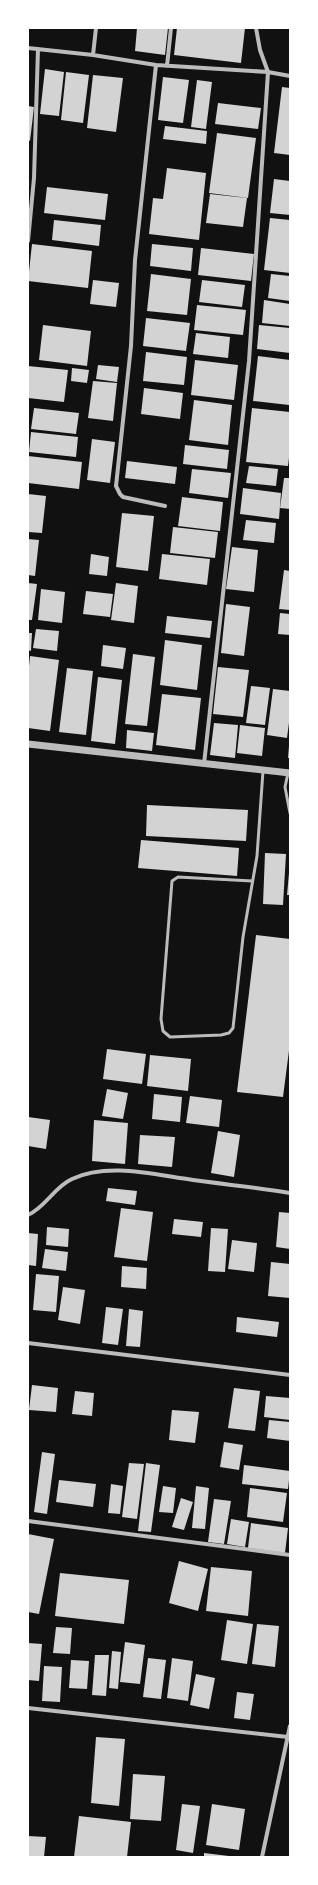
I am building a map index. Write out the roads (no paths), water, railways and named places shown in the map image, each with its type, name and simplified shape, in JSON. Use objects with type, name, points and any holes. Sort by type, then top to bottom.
[{"type":"street","points":[[93,55],[96,28]]},
{"type":"street","points":[[167,66],[171,28]]},
{"type":"street","points":[[204,764],[249,361],[268,72],[260,50],[256,28]]},
{"type":"street","points":[[28,48],[93,55],[156,65],[268,72],[290,76]]},
{"type":"street","points":[[28,241],[34,178],[38,49]]},
{"type":"street","points":[[156,65],[135,260],[131,346],[116,486],[120,494],[124,497],[165,506]]},
{"type":"street","points":[[28,744],[289,773]]},
{"type":"street","points":[[28,1215],[38,1210],[56,1189],[72,1179],[94,1172],[137,1172],[290,1193]]},
{"type":"street","points":[[28,1343],[290,1375]]},
{"type":"street","points":[[28,1521],[290,1555]]},
{"type":"street","points":[[28,1708],[288,1737]]},
{"type":"street","points":[[262,1857],[290,1726]]},
{"type":"lane","points":[[252,881],[178,877],[172,881],[162,1019],[163,1031],[170,1037],[221,1035],[229,1033],[233,1028],[243,937],[257,856],[263,770]]},
{"type":"lane","points":[[289,773],[285,787],[290,812]]}]
